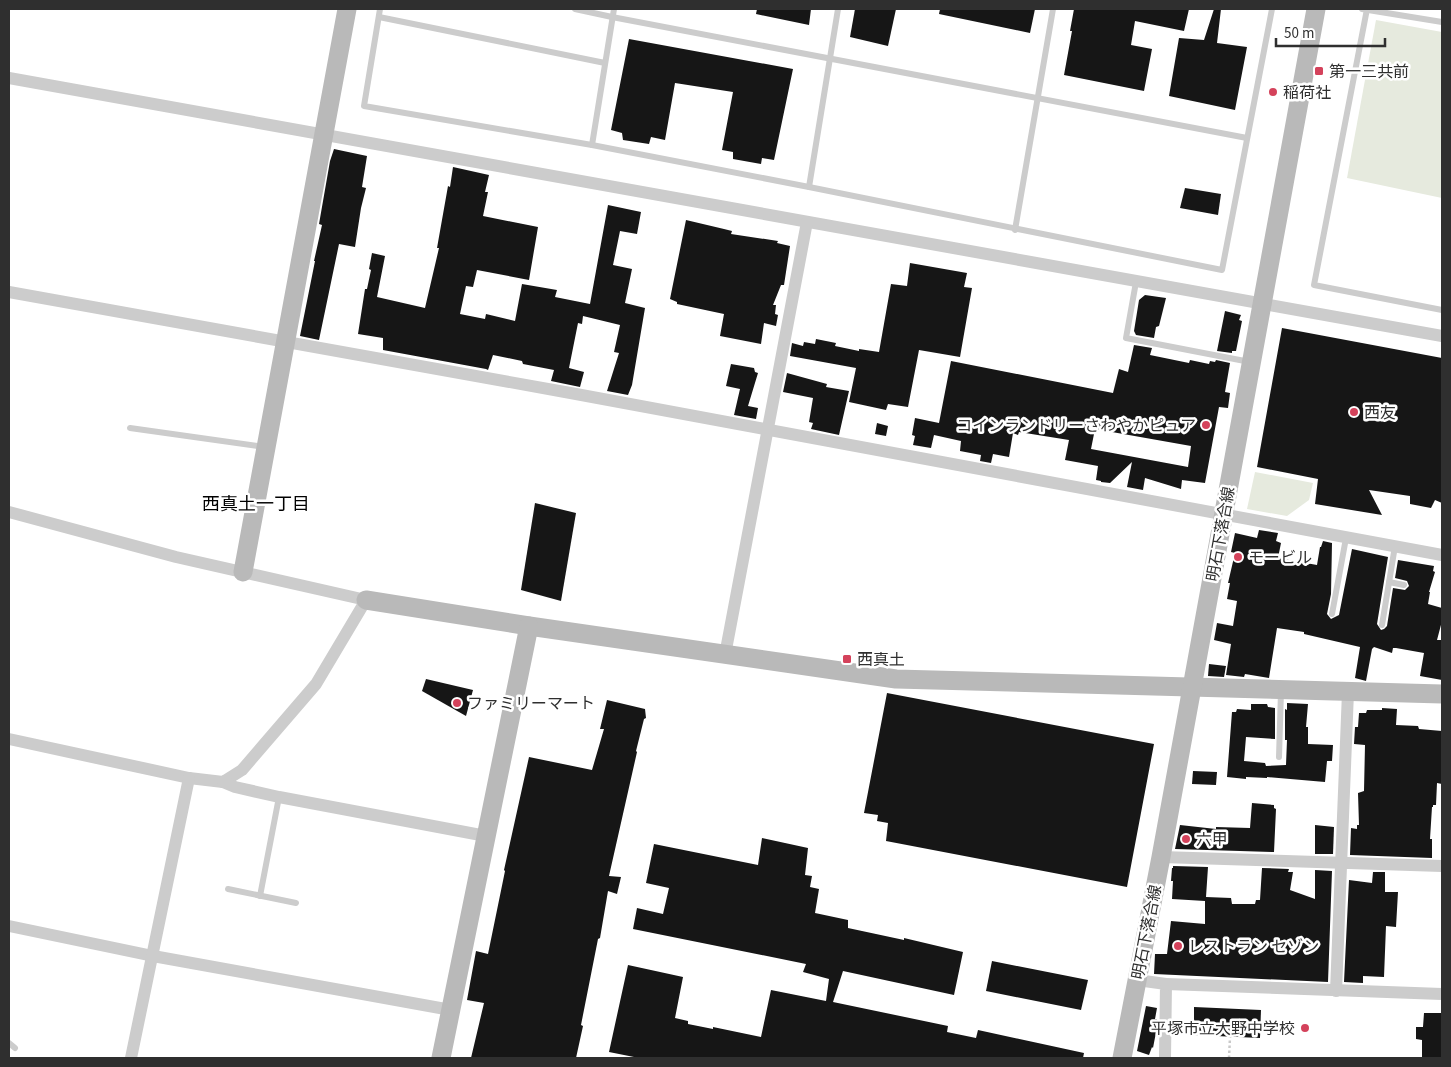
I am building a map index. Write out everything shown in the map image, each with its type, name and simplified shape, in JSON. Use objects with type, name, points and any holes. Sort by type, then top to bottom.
[{"type":"street","points":[[243,572],[347,9]]},
{"type":"street","name":"明石下落合線","points":[[1122,1058],[1161,857],[1316,9]]},
{"type":"street","points":[[9,78],[1442,336]]},
{"type":"street","points":[[725,654],[807,222]]},
{"type":"street","points":[[9,292],[576,394],[1442,555]]},
{"type":"street","points":[[9,512],[176,557],[366,600],[529,626],[896,679],[1442,694]]},
{"type":"street","points":[[223,782],[242,770],[316,684],[366,600]]},
{"type":"street","points":[[441,1058],[529,626]]},
{"type":"street","points":[[1336,991],[1348,692]]},
{"type":"street","points":[[9,739],[190,778],[223,782],[235,787],[279,797],[486,836]]},
{"type":"street","points":[[131,1058],[190,778]]},
{"type":"street","points":[[1161,857],[1442,866]]},
{"type":"street","points":[[9,926],[153,956],[451,1010]]},
{"type":"street","points":[[1137,980],[1166,984],[1442,994]]},
{"type":"street","points":[[1165,1058],[1166,984]]},
{"type":"lane","points":[[380,9],[364,106],[592,145],[1222,270],[1272,9]]},
{"type":"lane","points":[[575,9],[1247,138]]},
{"type":"lane","points":[[592,145],[614,9]]},
{"type":"lane","points":[[809,187],[838,9]]},
{"type":"lane","points":[[1015,230],[1053,9]]},
{"type":"lane","points":[[1442,22],[1366,9],[1314,285],[1442,310]]},
{"type":"lane","points":[[379,16],[605,64]]},
{"type":"lane","points":[[1136,282],[1126,338],[1251,362]]},
{"type":"lane","points":[[130,428],[266,447]]},
{"type":"lane","points":[[1332,614],[1346,538]]},
{"type":"lane","points":[[1382,625],[1395,546]]},
{"type":"lane","points":[[1389,582],[1404,585]]},
{"type":"lane","points":[[1279,757],[1281,690]]},
{"type":"lane","points":[[260,896],[279,797]]},
{"type":"lane","points":[[228,889],[296,903]]},
{"type":"path","points":[[1229,1058],[1230,1037]]},
{"type":"shaded area","points":[[1376,20],[1442,32],[1442,198],[1347,178]]},
{"type":"shaded area","points":[[1255,472],[1313,483],[1309,500],[1287,516],[1247,509]]},
{"type":"building","points":[[757,9],[811,9],[809,25],[756,14]]},
{"type":"building","points":[[855,9],[896,9],[888,46],[850,37]]},
{"type":"building","points":[[940,9],[1035,9],[1030,33],[939,14]]},
{"type":"building","points":[[1074,9],[1189,9],[1184,31],[1135,21],[1131,45],[1152,49],[1144,91],[1064,75]]},
{"type":"building","points":[[1214,9],[1221,9],[1217,43],[1247,47],[1235,110],[1169,96],[1179,38],[1204,40]]},
{"type":"building","points":[[629,39],[793,69],[774,160],[762,158],[761,164],[733,159],[733,152],[722,150],[733,92],[675,83],[665,140],[651,137],[649,144],[623,140],[622,133],[611,130]]},
{"type":"building","points":[[334,149],[367,156],[362,187],[366,188],[355,247],[339,244],[319,340],[300,336],[322,225],[319,224],[330,161]]},
{"type":"building","points":[[453,167],[489,175],[483,216],[538,227],[529,280],[477,270],[473,287],[466,286],[460,314],[485,319],[486,314],[515,321],[522,284],[557,290],[555,297],[590,304],[608,205],[641,212],[637,234],[620,231],[613,265],[632,269],[625,303],[645,308],[632,385],[628,395],[607,391],[619,353],[614,352],[620,325],[583,316],[582,324],[578,323],[569,368],[584,372],[580,387],[551,381],[554,370],[523,364],[522,361],[493,355],[488,370],[383,350],[383,338],[358,334],[365,289],[367,289],[371,270],[369,269],[372,253],[385,256],[377,297],[425,308],[439,248],[437,248]]},
{"type":"building","points":[[1185,188],[1221,194],[1218,215],[1180,208]]},
{"type":"building","points":[[686,220],[732,231],[731,234],[778,241],[777,243],[790,246],[784,285],[781,285],[773,305],[776,305],[775,314],[778,315],[776,326],[764,323],[761,344],[720,336],[724,314],[677,304],[677,302],[670,299]]},
{"type":"building","points":[[910,263],[967,273],[964,287],[972,288],[960,357],[919,350],[908,407],[888,404],[886,410],[849,402],[856,368],[790,356],[792,343],[803,346],[804,342],[815,344],[816,339],[836,343],[835,346],[859,351],[859,349],[879,352],[891,284],[907,286]]},
{"type":"building","points":[[1145,295],[1166,298],[1154,338],[1136,335],[1134,331],[1139,300]]},
{"type":"building","points":[[1225,311],[1241,315],[1239,320],[1242,321],[1236,351],[1232,351],[1232,353],[1217,351]]},
{"type":"building","name":"西友","points":[[1282,328],[1442,358],[1442,503],[1435,500],[1431,508],[1410,504],[1410,496],[1369,490],[1382,515],[1315,504],[1318,479],[1257,467]]},
{"type":"building","points":[[1134,345],[1152,348],[1150,355],[1189,363],[1190,360],[1209,364],[1210,361],[1215,362],[1216,360],[1230,363],[1225,392],[1230,393],[1228,408],[1219,407],[1205,483],[1182,480],[1181,489],[1145,478],[1143,490],[1127,487],[1132,462],[1110,483],[1101,482],[1096,480],[1098,466],[1065,460],[1069,440],[1019,432],[1018,435],[1013,433],[1009,457],[993,454],[991,463],[980,461],[981,455],[960,451],[961,441],[934,435],[931,448],[913,445],[915,436],[912,435],[915,418],[939,423],[951,361],[1113,393],[1119,369],[1128,372]],"holes":[[[1095,429],[1191,446],[1188,467],[1091,449]]]},
{"type":"building","points":[[731,364],[754,368],[755,372],[758,373],[748,406],[758,408],[756,419],[734,415],[740,389],[726,386]]},
{"type":"building","points":[[787,373],[827,384],[826,387],[849,391],[839,435],[811,429],[813,423],[809,422],[813,398],[783,392]]},
{"type":"building","points":[[877,423],[888,426],[886,436],[875,434]]},
{"type":"building","points":[[535,503],[576,513],[561,601],[521,590]]},
{"type":"building","points":[[1259,530],[1278,533],[1276,541],[1281,543],[1278,558],[1317,565],[1323,541],[1332,543],[1331,594],[1327,614],[1331,619],[1339,615],[1352,549],[1388,557],[1377,624],[1381,630],[1387,626],[1393,588],[1405,590],[1409,586],[1407,581],[1395,578],[1398,560],[1434,566],[1433,571],[1435,572],[1429,592],[1428,604],[1442,608],[1442,621],[1437,640],[1442,640],[1442,680],[1420,676],[1424,653],[1393,648],[1392,653],[1374,647],[1366,681],[1355,678],[1360,647],[1304,634],[1304,632],[1277,628],[1269,678],[1245,674],[1244,677],[1226,675],[1231,644],[1214,640],[1217,623],[1233,626],[1237,601],[1227,599],[1230,583],[1228,583],[1235,553],[1231,552],[1235,533],[1257,538]]},
{"type":"building","points":[[1209,664],[1226,666],[1224,677],[1208,676]]},
{"type":"building","name":"ファミリーマート","points":[[426,679],[473,690],[466,716],[422,691]]},
{"type":"building","points":[[887,693],[1154,744],[1127,887],[886,841],[888,823],[877,821],[878,815],[864,813]]},
{"type":"building","points":[[607,700],[645,709],[646,718],[644,719],[636,751],[609,876],[621,877],[617,894],[608,891],[576,1058],[471,1058],[484,1003],[467,1000],[476,951],[488,954],[529,757],[592,770],[604,729],[600,729]]},
{"type":"building","points":[[1287,703],[1308,704],[1306,727],[1308,727],[1308,744],[1333,745],[1332,761],[1327,761],[1325,782],[1267,777],[1246,777],[1246,779],[1227,777],[1232,712],[1236,712],[1237,709],[1251,710],[1251,704],[1267,704],[1268,707],[1275,708],[1275,739],[1246,737],[1244,761],[1265,763],[1266,766],[1286,765],[1285,709],[1287,710]]},
{"type":"building","points":[[1382,708],[1397,709],[1396,725],[1418,726],[1419,729],[1442,731],[1442,784],[1437,783],[1436,805],[1432,807],[1430,839],[1432,839],[1432,858],[1350,855],[1351,828],[1357,829],[1357,825],[1359,825],[1358,793],[1364,791],[1365,745],[1354,744],[1355,727],[1358,727],[1359,713],[1366,713],[1367,710],[1382,710]]},
{"type":"building","points":[[1193,771],[1217,772],[1216,785],[1192,784]]},
{"type":"building","points":[[1252,803],[1274,805],[1276,809],[1274,852],[1175,849],[1180,825],[1216,829],[1216,827],[1250,828]]},
{"type":"building","points":[[1315,825],[1334,827],[1333,854],[1315,854]]},
{"type":"building","points":[[762,838],[808,848],[805,875],[812,876],[810,887],[819,889],[815,913],[848,920],[848,928],[904,940],[904,938],[963,952],[954,995],[843,971],[833,1002],[948,1026],[947,1032],[976,1038],[978,1030],[1084,1053],[1083,1058],[639,1058],[609,1052],[628,965],[683,977],[675,1018],[688,1021],[688,1024],[713,1029],[713,1027],[761,1037],[771,990],[826,1001],[829,979],[803,972],[806,964],[633,929],[637,908],[663,914],[669,888],[646,883],[654,844],[758,865]]},
{"type":"building","points":[[1173,866],[1208,867],[1206,897],[1231,898],[1232,904],[1255,904],[1256,900],[1260,900],[1262,868],[1289,869],[1288,872],[1293,872],[1290,890],[1315,899],[1315,870],[1332,871],[1328,982],[1154,974],[1155,954],[1167,954],[1171,921],[1205,924],[1205,901],[1172,899],[1173,881],[1171,881]]},
{"type":"building","points":[[1373,872],[1385,872],[1385,892],[1398,892],[1396,927],[1386,926],[1384,977],[1363,976],[1363,983],[1344,982],[1349,880],[1372,883]]},
{"type":"building","points":[[992,961],[1088,980],[1081,1010],[986,991]]},
{"type":"building","points":[[1146,1006],[1157,1008],[1155,1019],[1157,1019],[1157,1027],[1153,1048],[1149,1055],[1137,1051]]},
{"type":"building","points":[[1194,1007],[1261,1010],[1260,1038],[1194,1035]]},
{"type":"building","points":[[1424,1013],[1442,1013],[1442,1058],[1422,1058],[1422,1040],[1416,1039],[1416,1027],[1423,1027]]},
{"type":"place","name":"第一三共前","points":[[1319,71]]},
{"type":"place","name":"稲荷社","points":[[1273,92]]},
{"type":"place","name":"西友","points":[[1354,412]]},
{"type":"place","name":"コインランドリーさわやかピュア","points":[[1206,425]]},
{"type":"place","name":"モービル","points":[[1238,557]]},
{"type":"place","name":"西真土","points":[[847,659]]},
{"type":"place","name":"ファミリーマート","points":[[457,703]]},
{"type":"place","name":"六甲","points":[[1186,839]]},
{"type":"place","name":"レストラン セゾン","points":[[1178,946]]},
{"type":"place","name":"平塚市立大野中学校","points":[[1305,1028]]},
{"type":"district","name":"西真土一丁目","points":[[256,504]]}]
